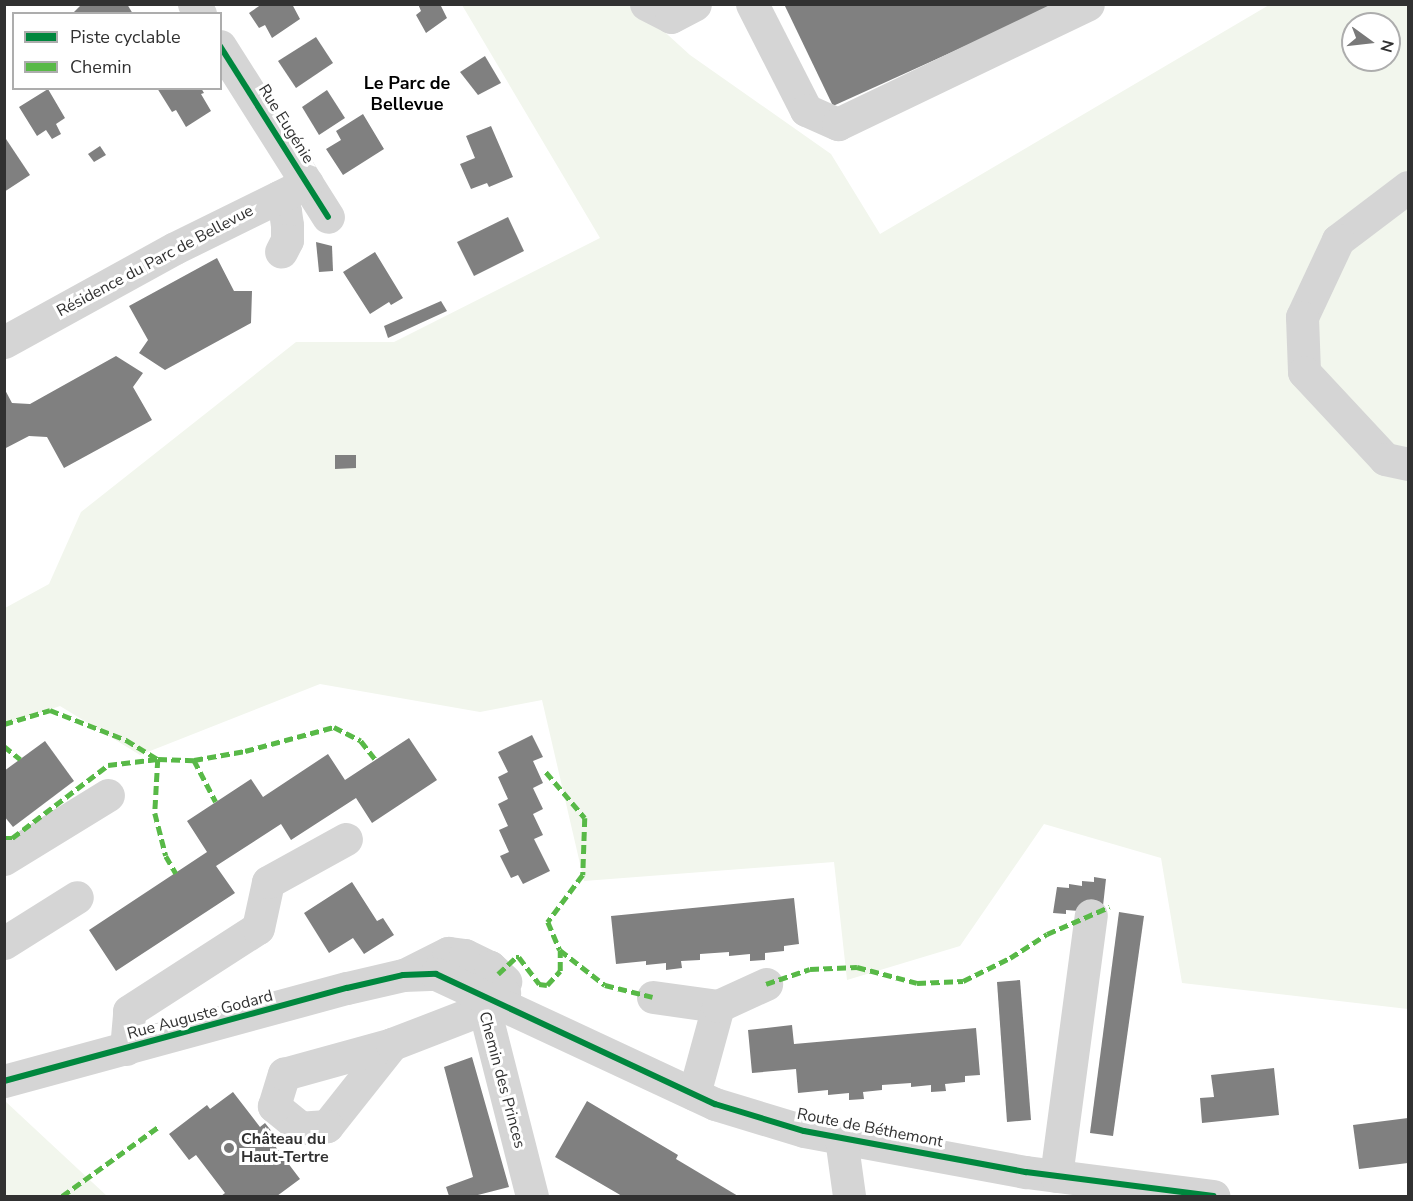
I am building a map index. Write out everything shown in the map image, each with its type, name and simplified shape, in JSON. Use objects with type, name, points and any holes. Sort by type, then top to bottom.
[{"type":"street","points":[[646,4],[671,17],[695,4]]},
{"type":"street","points":[[752,4],[806,110],[838,124],[1088,4]]},
{"type":"street","name":"Rue Eugénie","points":[[222,50],[293,190],[328,217]]},
{"type":"street","points":[[1408,187],[1338,240],[1302,317],[1304,372],[1385,459],[1408,464]]},
{"type":"street","points":[[281,252],[287,240],[285,211],[293,190]]},
{"type":"street","name":"Résidence du Parc de Bellevue","points":[[4,342],[175,248],[293,190]]},
{"type":"street","points":[[4,859],[108,795]]},
{"type":"street","points":[[126,1049],[129,1011],[258,928],[268,882],[346,839]]},
{"type":"street","points":[[4,943],[77,897]]},
{"type":"street","points":[[1056,1176],[1091,915]]},
{"type":"street","name":"Rue Auguste Godard","points":[[4,1081],[403,975],[448,953],[465,955],[492,991]]},
{"type":"street","points":[[653,997],[718,1006],[766,984]]},
{"type":"street","points":[[392,1044],[492,991]]},
{"type":"street","name":"Route de Béthemont","points":[[492,991],[539,1021],[715,1104],[804,1131],[1056,1176],[1214,1197]]},
{"type":"street","name":"Chemin des Princes","points":[[492,991],[532,1197]]},
{"type":"street","points":[[694,1094],[718,1006]]},
{"type":"street","points":[[841,1138],[849,1197]]},
{"type":"shaded area","points":[[462,5],[635,5],[690,55],[831,154],[880,234],[1269,5],[1408,5],[1408,1009],[1182,983],[1161,858],[1044,824],[960,946],[847,980],[834,862],[584,881],[542,700],[480,712],[320,684],[140,755],[60,706],[5,725],[5,608],[49,584],[81,512],[296,342],[394,342],[600,238]]},
{"type":"shaded area","points":[[5,1101],[107,1196],[5,1196]]},
{"type":"building","points":[[82,4],[127,4],[132,12],[74,12]]},
{"type":"building","points":[[262,4],[292,4],[300,19],[272,38],[265,25],[259,28],[249,13]]},
{"type":"building","points":[[418,4],[440,4],[447,18],[426,33],[416,15],[421,11]]},
{"type":"building","points":[[784,4],[1058,4],[833,106]]},
{"type":"building","points":[[316,37],[333,63],[296,88],[278,61]]},
{"type":"building","points":[[485,56],[501,83],[478,95],[460,72]]},
{"type":"building","points":[[49,90],[65,118],[56,124],[61,134],[52,139],[46,130],[37,136],[19,107]]},
{"type":"building","points":[[158,90],[202,90],[204,93],[201,94],[211,111],[186,127],[176,110],[172,112]]},
{"type":"building","points":[[327,90],[345,118],[319,135],[302,107]]},
{"type":"building","points":[[363,114],[384,149],[343,175],[326,149],[341,140],[336,131]]},
{"type":"building","points":[[491,126],[513,177],[489,187],[487,183],[471,189],[460,164],[475,158],[466,136]]},
{"type":"building","points":[[6,139],[30,175],[4,192],[4,140]]},
{"type":"building","points":[[100,146],[106,155],[94,162],[88,154]]},
{"type":"building","points":[[508,217],[524,251],[474,276],[457,242]]},
{"type":"building","points":[[316,242],[332,246],[333,271],[319,272]]},
{"type":"building","points":[[375,252],[403,298],[391,305],[389,302],[370,314],[343,272]]},
{"type":"building","points":[[217,258],[234,291],[252,291],[251,323],[165,370],[139,353],[148,340],[129,306]]},
{"type":"building","points":[[441,301],[447,311],[388,338],[384,326]]},
{"type":"building","points":[[116,356],[143,373],[133,387],[152,420],[64,468],[47,437],[29,436],[4,449],[4,388],[12,403],[30,404]]},
{"type":"building","points":[[335,455],[356,455],[356,468],[335,469]]},
{"type":"building","points":[[532,735],[543,757],[533,761],[543,783],[533,788],[543,809],[533,814],[543,835],[534,839],[550,871],[523,884],[518,875],[511,878],[500,856],[509,852],[499,830],[508,826],[498,804],[508,799],[498,777],[508,772],[498,752]]},
{"type":"building","points":[[409,738],[437,780],[372,823],[356,798],[291,840],[281,824],[216,866],[235,893],[116,971],[89,930],[207,852],[187,821],[251,779],[263,797],[328,754],[345,780]]},
{"type":"building","points":[[45,741],[74,781],[13,827],[4,816],[4,771]]},
{"type":"building","points":[[1094,877],[1106,879],[1103,906],[1079,911],[1066,910],[1066,914],[1053,913],[1057,887],[1069,888],[1069,884],[1082,886],[1082,881],[1094,882]]},
{"type":"building","points":[[352,882],[377,921],[383,918],[394,935],[364,954],[353,938],[329,953],[304,913]]},
{"type":"building","points":[[794,898],[799,944],[784,946],[784,951],[765,953],[765,960],[750,961],[750,954],[729,956],[729,952],[700,954],[700,960],[681,961],[682,968],[666,970],[666,963],[646,965],[646,961],[616,964],[611,916]]},
{"type":"building","points":[[1119,912],[1144,916],[1113,1136],[1090,1133]]},
{"type":"building","points":[[1020,980],[1031,1120],[1007,1122],[997,982]]},
{"type":"building","points":[[792,1025],[794,1044],[976,1028],[980,1075],[965,1076],[965,1082],[945,1084],[946,1091],[931,1092],[931,1085],[911,1087],[911,1083],[882,1085],[882,1090],[863,1092],[864,1099],[849,1100],[849,1093],[828,1095],[828,1090],[798,1093],[796,1069],[752,1073],[748,1030]]},
{"type":"building","points":[[472,1057],[509,1187],[474,1196],[449,1196],[446,1187],[473,1177],[444,1067]]},
{"type":"building","points":[[1274,1068],[1279,1115],[1202,1123],[1200,1098],[1214,1097],[1211,1075]]},
{"type":"building","name":"Château du Haut-Tertre","points":[[233,1092],[260,1127],[265,1123],[277,1138],[272,1142],[300,1179],[277,1196],[221,1196],[225,1193],[196,1155],[189,1160],[169,1134],[207,1105],[210,1109]]},
{"type":"building","points":[[587,1101],[678,1155],[676,1159],[738,1196],[622,1196],[555,1157]]},
{"type":"building","points":[[1408,1118],[1408,1163],[1359,1169],[1353,1125]]},
{"type":"marked path","points":[[4,724],[50,710],[126,740],[158,759],[194,760],[245,751],[334,727],[361,741],[376,760]]},
{"type":"marked path","points":[[4,746],[20,759]]},
{"type":"marked path","points":[[4,838],[12,838],[108,765],[158,759],[155,813],[166,856],[176,873]]},
{"type":"marked path","points":[[194,760],[216,802]]},
{"type":"marked path","points":[[546,772],[585,818],[583,875],[548,922],[560,950],[605,985],[653,997]]},
{"type":"marked path","points":[[766,984],[810,969],[857,967],[917,983],[963,981],[1010,958],[1047,934],[1109,907]]},
{"type":"marked path","points":[[498,974],[516,957],[519,957],[539,984],[547,985],[560,971],[560,950]]},
{"type":"marked path","points":[[62,1196],[158,1127]]},
{"type":"cycle path","points":[[222,49],[328,217]]},
{"type":"cycle path","points":[[4,1081],[347,988],[403,975],[436,974],[715,1104],[804,1131],[1026,1172],[1213,1196]]},
{"type":"place","name":"Château du Haut-Tertre","points":[[229,1148]]},
{"type":"district","name":"Le Parc de Bellevue","points":[[407,94]]}]
